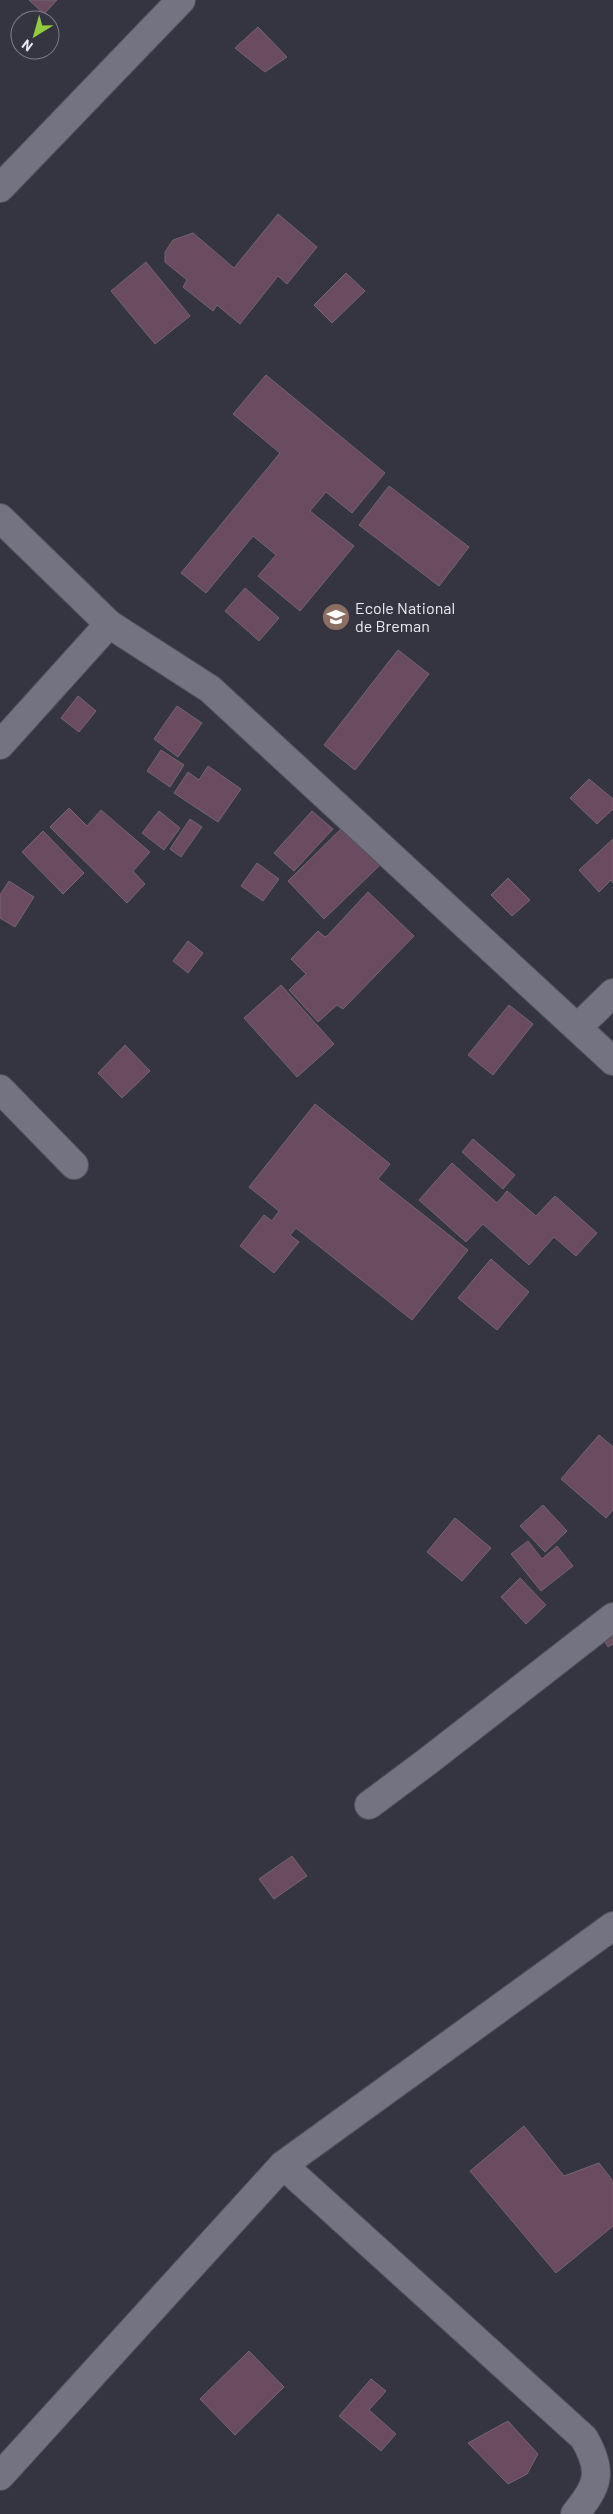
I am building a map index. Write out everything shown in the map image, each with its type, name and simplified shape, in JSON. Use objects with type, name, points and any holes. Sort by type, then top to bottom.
[{"type":"street","points":[[0,188],[181,0]]},
{"type":"street","points":[[0,518],[109,624],[210,689],[613,1061]]},
{"type":"street","points":[[0,745],[109,624]]},
{"type":"street","points":[[578,1027],[613,993]]},
{"type":"street","points":[[0,1089],[74,1165]]},
{"type":"street","points":[[369,1805],[613,1616]]},
{"type":"street","points":[[0,2476],[283,2165],[613,1926]]},
{"type":"street","points":[[283,2165],[584,2438],[596,2458],[597,2479],[575,2514]]},
{"type":"building","points":[[29,0],[57,0],[48,10],[40,10]]},
{"type":"building","points":[[258,27],[287,57],[265,72],[235,48]]},
{"type":"building","points":[[278,214],[317,247],[287,284],[278,276],[240,324],[217,305],[213,311],[183,287],[187,280],[165,262],[165,252],[173,240],[193,233],[234,268]]},
{"type":"building","points":[[146,262],[190,316],[155,344],[111,291]]},
{"type":"building","points":[[346,273],[365,291],[332,323],[314,305]]},
{"type":"building","points":[[266,375],[385,473],[352,513],[326,492],[310,511],[354,546],[300,611],[258,576],[276,555],[253,536],[206,593],[181,573],[280,453],[233,414]]},
{"type":"building","points":[[389,486],[469,547],[439,586],[359,525]]},
{"type":"building","points":[[245,588],[279,618],[259,641],[225,611]]},
{"type":"building","points":[[398,650],[429,674],[355,770],[324,745]]},
{"type":"building","points":[[78,696],[96,711],[79,732],[61,718]]},
{"type":"building","points":[[177,706],[202,723],[178,757],[154,739]]},
{"type":"building","points":[[161,750],[184,765],[170,787],[147,771]]},
{"type":"building","points":[[208,766],[241,789],[218,822],[174,793],[188,772],[199,780]]},
{"type":"building","points":[[589,779],[613,799],[613,809],[597,824],[570,798]]},
{"type":"building","points":[[69,808],[87,826],[101,810],[150,852],[133,871],[145,884],[127,903],[50,827]]},
{"type":"building","points":[[159,811],[180,828],[164,850],[142,833]]},
{"type":"building","points":[[312,811],[333,829],[294,871],[274,853]]},
{"type":"building","points":[[190,819],[202,827],[181,857],[170,849]]},
{"type":"building","points":[[343,827],[380,865],[324,919],[288,881]]},
{"type":"building","points":[[43,831],[84,873],[63,894],[22,852]]},
{"type":"building","points":[[613,839],[613,883],[611,880],[599,892],[579,870]]},
{"type":"building","points":[[257,863],[279,879],[263,901],[241,886]]},
{"type":"building","points":[[508,878],[530,900],[512,916],[491,895]]},
{"type":"building","points":[[9,881],[34,897],[15,927],[0,918],[0,895]]},
{"type":"building","points":[[368,892],[414,936],[343,1009],[337,1005],[318,1022],[289,990],[306,974],[291,959],[318,931],[325,937],[327,936]]},
{"type":"building","points":[[188,941],[203,953],[188,973],[173,961]]},
{"type":"building","points":[[281,985],[334,1044],[297,1077],[244,1018]]},
{"type":"building","points":[[509,1005],[533,1024],[493,1075],[468,1055]]},
{"type":"building","points":[[125,1045],[150,1071],[122,1098],[98,1073]]},
{"type":"building","points":[[315,1104],[390,1164],[378,1179],[468,1250],[412,1320],[296,1228],[290,1235],[299,1242],[274,1273],[240,1246],[264,1215],[272,1221],[279,1211],[249,1187]]},
{"type":"building","points":[[473,1139],[515,1175],[503,1189],[462,1152]]},
{"type":"building","points":[[452,1163],[497,1203],[507,1191],[536,1216],[555,1196],[597,1233],[576,1256],[554,1237],[529,1265],[483,1224],[466,1242],[419,1200]]},
{"type":"building","points":[[491,1259],[529,1292],[497,1330],[458,1298]]},
{"type":"building","points":[[599,1435],[613,1447],[613,1510],[606,1518],[561,1479]]},
{"type":"building","points":[[543,1505],[567,1531],[545,1552],[520,1526]]},
{"type":"building","points":[[455,1518],[491,1548],[462,1581],[427,1552]]},
{"type":"building","points":[[528,1541],[542,1559],[557,1546],[573,1566],[541,1591],[511,1554]]},
{"type":"building","points":[[520,1578],[546,1605],[526,1624],[501,1597]]},
{"type":"building","points":[[613,1628],[613,1644],[608,1647],[601,1634]]},
{"type":"building","points":[[292,1856],[307,1876],[274,1899],[259,1879]]},
{"type":"building","points":[[524,2126],[564,2176],[599,2163],[613,2181],[613,2226],[556,2273],[470,2171]]},
{"type":"building","points":[[249,2351],[284,2387],[235,2435],[200,2399]]},
{"type":"building","points":[[371,2379],[386,2391],[369,2410],[396,2434],[381,2451],[339,2416]]},
{"type":"building","points":[[508,2421],[538,2454],[527,2474],[508,2484],[468,2443]]},
{"type":"place","name":"Ecole National de Breman","points":[[336,617]]}]
